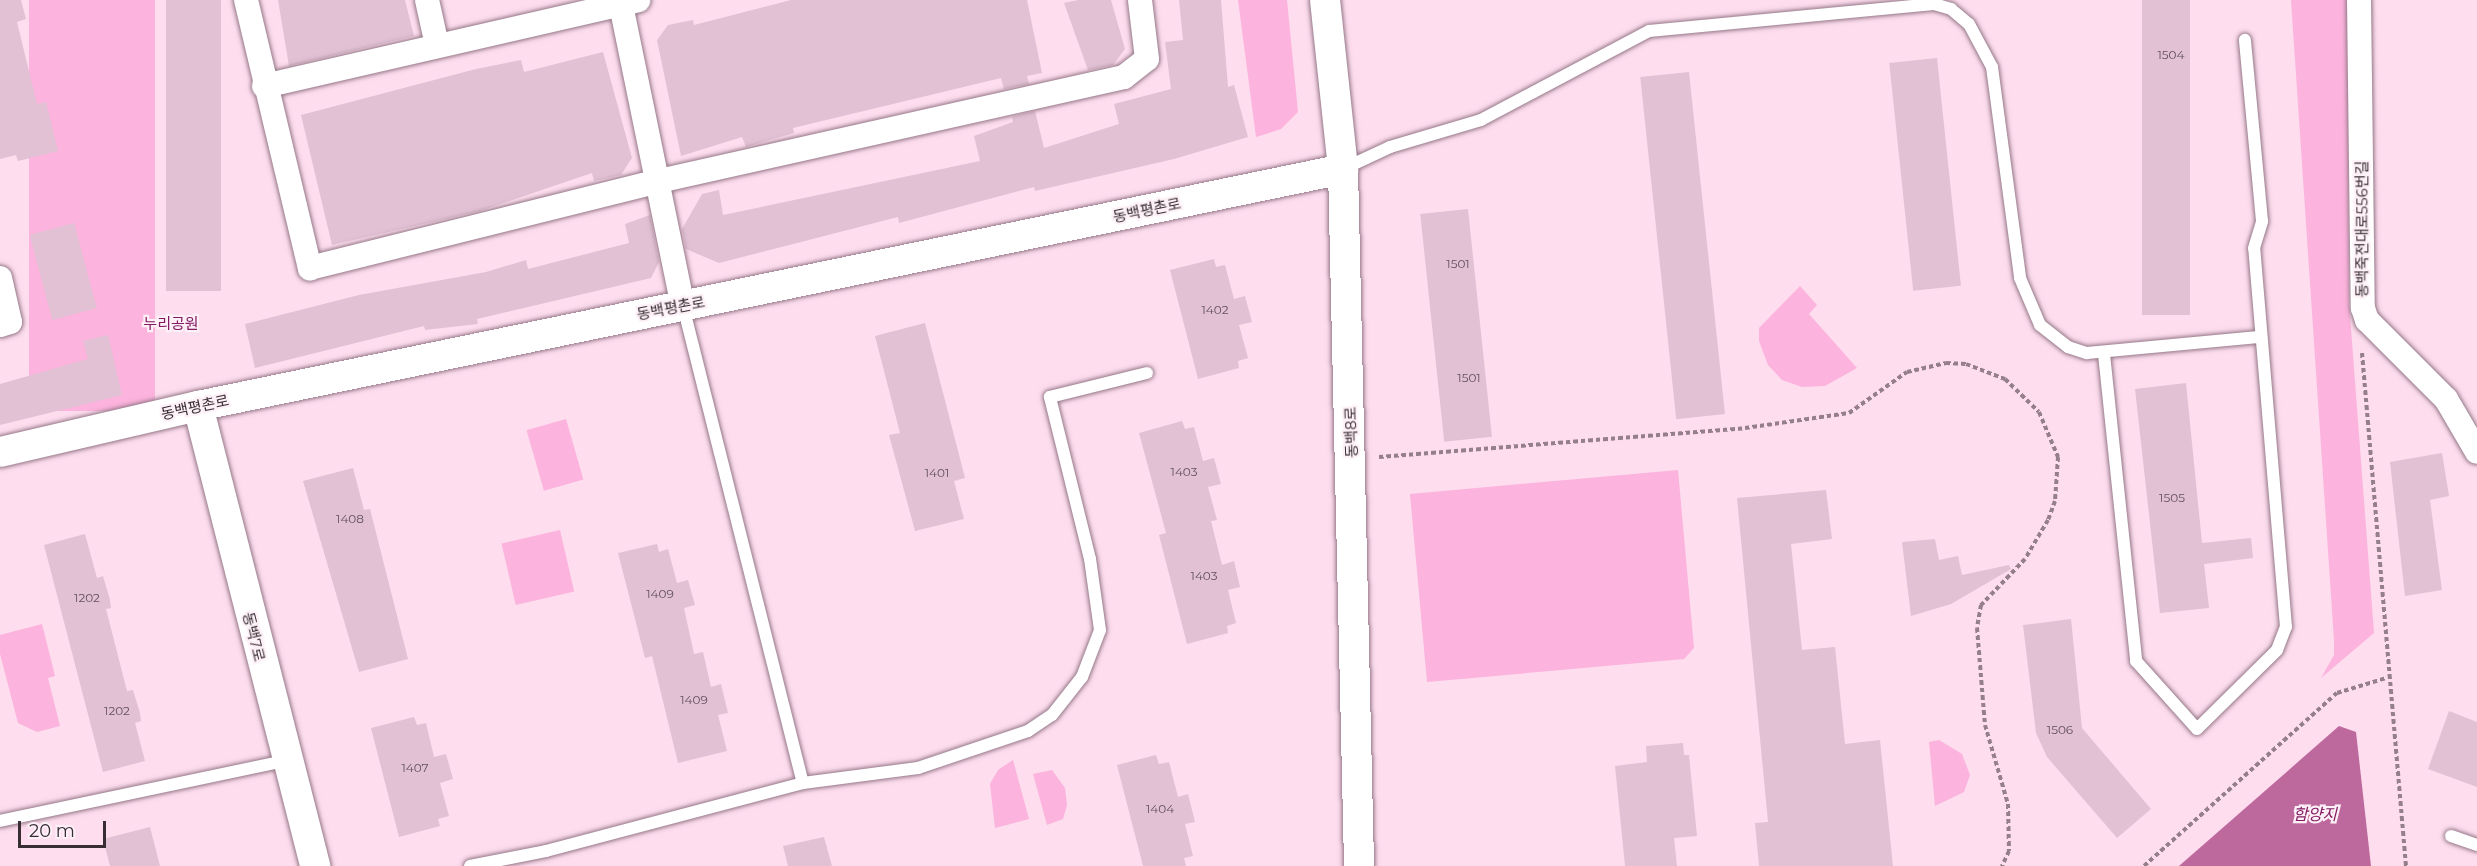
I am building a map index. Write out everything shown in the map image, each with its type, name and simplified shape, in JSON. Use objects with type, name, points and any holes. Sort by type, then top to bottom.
[{"type":"street","points":[[246,0],[264,86],[310,268],[659,181],[1124,77],[1147,59],[1140,0]]},
{"type":"street","points":[[427,0],[437,45]]},
{"type":"street","name":"동백8로","points":[[1325,0],[1344,169],[1359,866]]},
{"type":"street","name":"동백죽전대로556번길","points":[[2359,0],[2363,308],[2367,320],[2446,399],[2477,452]]},
{"type":"street","points":[[264,86],[627,1],[683,306]]},
{"type":"street","name":"동백평촌로","points":[[0,452],[198,406],[1344,169]]},
{"type":"street","points":[[0,278],[10,322],[0,325]]},
{"type":"street","name":"동백7로","points":[[198,406],[284,761],[315,866]]},
{"type":"lane","points":[[1344,169],[1390,147],[1481,120],[1649,31],[1934,4],[1951,9],[1969,24],[1992,67],[2016,254],[2031,311],[2052,336],[2068,347],[2104,354],[2261,337]]},
{"type":"lane","points":[[2104,354],[2136,662],[2197,729],[2277,650],[2286,627],[2254,248],[2262,221],[2244,40]]},
{"type":"lane","points":[[683,306],[803,783]]},
{"type":"lane","points":[[470,866],[546,851],[803,783],[918,768],[1028,731],[1069,698],[1093,656],[1100,630],[1090,559],[1050,397],[1147,373]]},
{"type":"lane","points":[[0,821],[284,761]]},
{"type":"lane","points":[[2451,836],[2477,844]]},
{"type":"path","points":[[2363,308],[2360,336],[2386,678],[2406,866]]},
{"type":"path","points":[[1352,459],[1745,428],[1849,413],[1907,372],[1946,363],[1966,364],[2005,379],[2039,412],[2051,434],[2058,465],[2048,520],[2025,559],[1981,605],[1977,628],[1985,725],[2008,804],[2009,851],[2002,866]]},
{"type":"path","points":[[2144,866],[2337,693],[2386,678]]},
{"type":"green space","points":[[29,0],[155,0],[155,411],[29,411]]},
{"type":"green space","points":[[1238,0],[1287,0],[1298,112],[1281,129],[1256,137]]},
{"type":"green space","points":[[2291,0],[2347,0],[2348,20],[2349,302],[2374,633],[2321,678],[2334,655],[2334,640]]},
{"type":"green space","points":[[1800,286],[1817,305],[1809,314],[1857,368],[1825,386],[1802,387],[1782,380],[1768,365],[1759,341],[1759,328]]},
{"type":"green space","points":[[566,419],[583,480],[544,491],[527,430]]},
{"type":"green space","points":[[1678,470],[1694,648],[1684,659],[1427,682],[1410,494]]},
{"type":"green space","points":[[560,530],[574,591],[516,605],[502,543]]},
{"type":"green space","points":[[42,624],[55,676],[48,678],[60,726],[37,732],[18,723],[0,654],[0,635]]},
{"type":"green space","points":[[1939,740],[1962,754],[1970,775],[1964,792],[1935,806],[1929,742]]},
{"type":"green space","points":[[1013,760],[1029,819],[995,828],[990,784],[998,770]]},
{"type":"green space","points":[[1052,770],[1065,788],[1067,805],[1063,819],[1047,825],[1033,774]]},
{"type":"water","name":"함양지","points":[[2339,726],[2356,732],[2371,866],[2179,866]]},
{"type":"building","points":[[0,0],[21,0],[26,19],[17,22],[37,104],[46,102],[58,151],[18,161],[16,155],[0,159]]},
{"type":"building","points":[[166,0],[221,0],[221,291],[166,291]]},
{"type":"building","points":[[278,0],[405,0],[414,36],[289,66]]},
{"type":"building","points":[[791,0],[1027,0],[1042,73],[1027,76],[1029,84],[1004,89],[1001,78],[793,128],[794,133],[746,147],[742,137],[681,156],[657,40],[668,25],[693,20],[694,25]]},
{"type":"building","points":[[1078,0],[1111,0],[1125,49],[1113,65],[1088,70],[1064,3]]},
{"type":"building","points":[[1179,0],[1221,0],[1228,87],[1234,85],[1248,137],[1174,159],[1035,191],[1034,187],[899,223],[898,217],[719,263],[686,249],[682,229],[702,194],[719,190],[723,215],[980,161],[974,136],[1013,122],[1012,117],[1035,111],[1044,148],[1119,124],[1114,104],[1171,89],[1165,42],[1183,40]]},
{"type":"building","points":[[2142,0],[2190,0],[2190,315],[2142,315]]},
{"type":"building","points":[[603,52],[632,158],[621,175],[594,181],[592,173],[480,211],[332,245],[301,115],[476,69],[521,60],[524,72]]},
{"type":"building","points":[[1937,58],[1961,286],[1913,291],[1889,63]]},
{"type":"building","points":[[1689,72],[1725,414],[1676,419],[1640,77]]},
{"type":"building","points":[[1468,209],[1492,437],[1444,442],[1420,214]]},
{"type":"building","points":[[650,215],[659,262],[651,278],[477,319],[478,324],[425,330],[424,326],[255,368],[245,324],[359,295],[486,272],[526,260],[528,269],[629,243],[625,224]]},
{"type":"building","points":[[74,223],[97,308],[52,320],[30,235]]},
{"type":"building","points":[[1214,259],[1216,267],[1225,265],[1234,299],[1245,296],[1252,322],[1239,325],[1248,358],[1238,361],[1239,368],[1198,379],[1170,270]]},
{"type":"building","points":[[925,323],[965,478],[954,481],[964,519],[915,531],[889,435],[900,433],[875,336]]},
{"type":"building","points":[[108,335],[122,395],[0,425],[0,384],[88,359],[83,341]]},
{"type":"building","points":[[2186,383],[2202,543],[2251,538],[2253,558],[2204,564],[2209,608],[2160,613],[2135,389]]},
{"type":"building","points":[[1182,421],[1185,429],[1194,427],[1203,461],[1214,458],[1221,484],[1208,487],[1217,520],[1211,521],[1222,565],[1234,561],[1240,587],[1228,590],[1236,623],[1227,626],[1228,633],[1187,644],[1159,535],[1166,533],[1139,433]]},
{"type":"building","points":[[2442,453],[2449,496],[2430,500],[2442,590],[2405,596],[2390,462]]},
{"type":"building","points":[[353,468],[364,510],[370,509],[408,659],[359,672],[303,481]]},
{"type":"building","points":[[1826,490],[1832,539],[1791,544],[1802,650],[1835,647],[1845,744],[1880,740],[1893,866],[1759,866],[1755,823],[1768,822],[1737,498]]},
{"type":"building","points":[[85,534],[97,578],[103,576],[110,600],[111,608],[106,609],[127,691],[133,690],[140,713],[141,721],[135,723],[145,761],[103,772],[44,545]]},
{"type":"building","points":[[1935,539],[1939,560],[1958,556],[1962,575],[2009,565],[2011,569],[1951,604],[1911,616],[1902,542]]},
{"type":"building","points":[[657,544],[659,552],[668,549],[677,583],[688,580],[695,605],[684,608],[694,654],[703,652],[711,687],[721,684],[728,713],[718,715],[727,751],[678,763],[652,656],[645,658],[618,553]]},
{"type":"building","points":[[2071,619],[2082,728],[2151,809],[2117,838],[2047,757],[2036,733],[2023,625]]},
{"type":"building","points":[[2449,711],[2477,722],[2477,787],[2428,769]]},
{"type":"building","points":[[414,717],[417,725],[426,723],[434,757],[446,754],[453,779],[440,783],[449,816],[438,819],[440,826],[399,837],[371,728]]},
{"type":"building","points":[[1683,743],[1684,755],[1689,755],[1697,836],[1674,838],[1677,866],[1625,866],[1615,766],[1647,762],[1646,746]]},
{"type":"building","points":[[1156,755],[1159,764],[1169,762],[1178,797],[1188,794],[1195,822],[1185,824],[1193,856],[1184,858],[1186,866],[1143,866],[1117,765]]},
{"type":"building","points":[[150,827],[160,866],[110,866],[103,839]]},
{"type":"building","points":[[824,837],[832,866],[788,866],[783,846]]},
{"type":"park label","name":"누리공원","points":[[171,324]]}]
